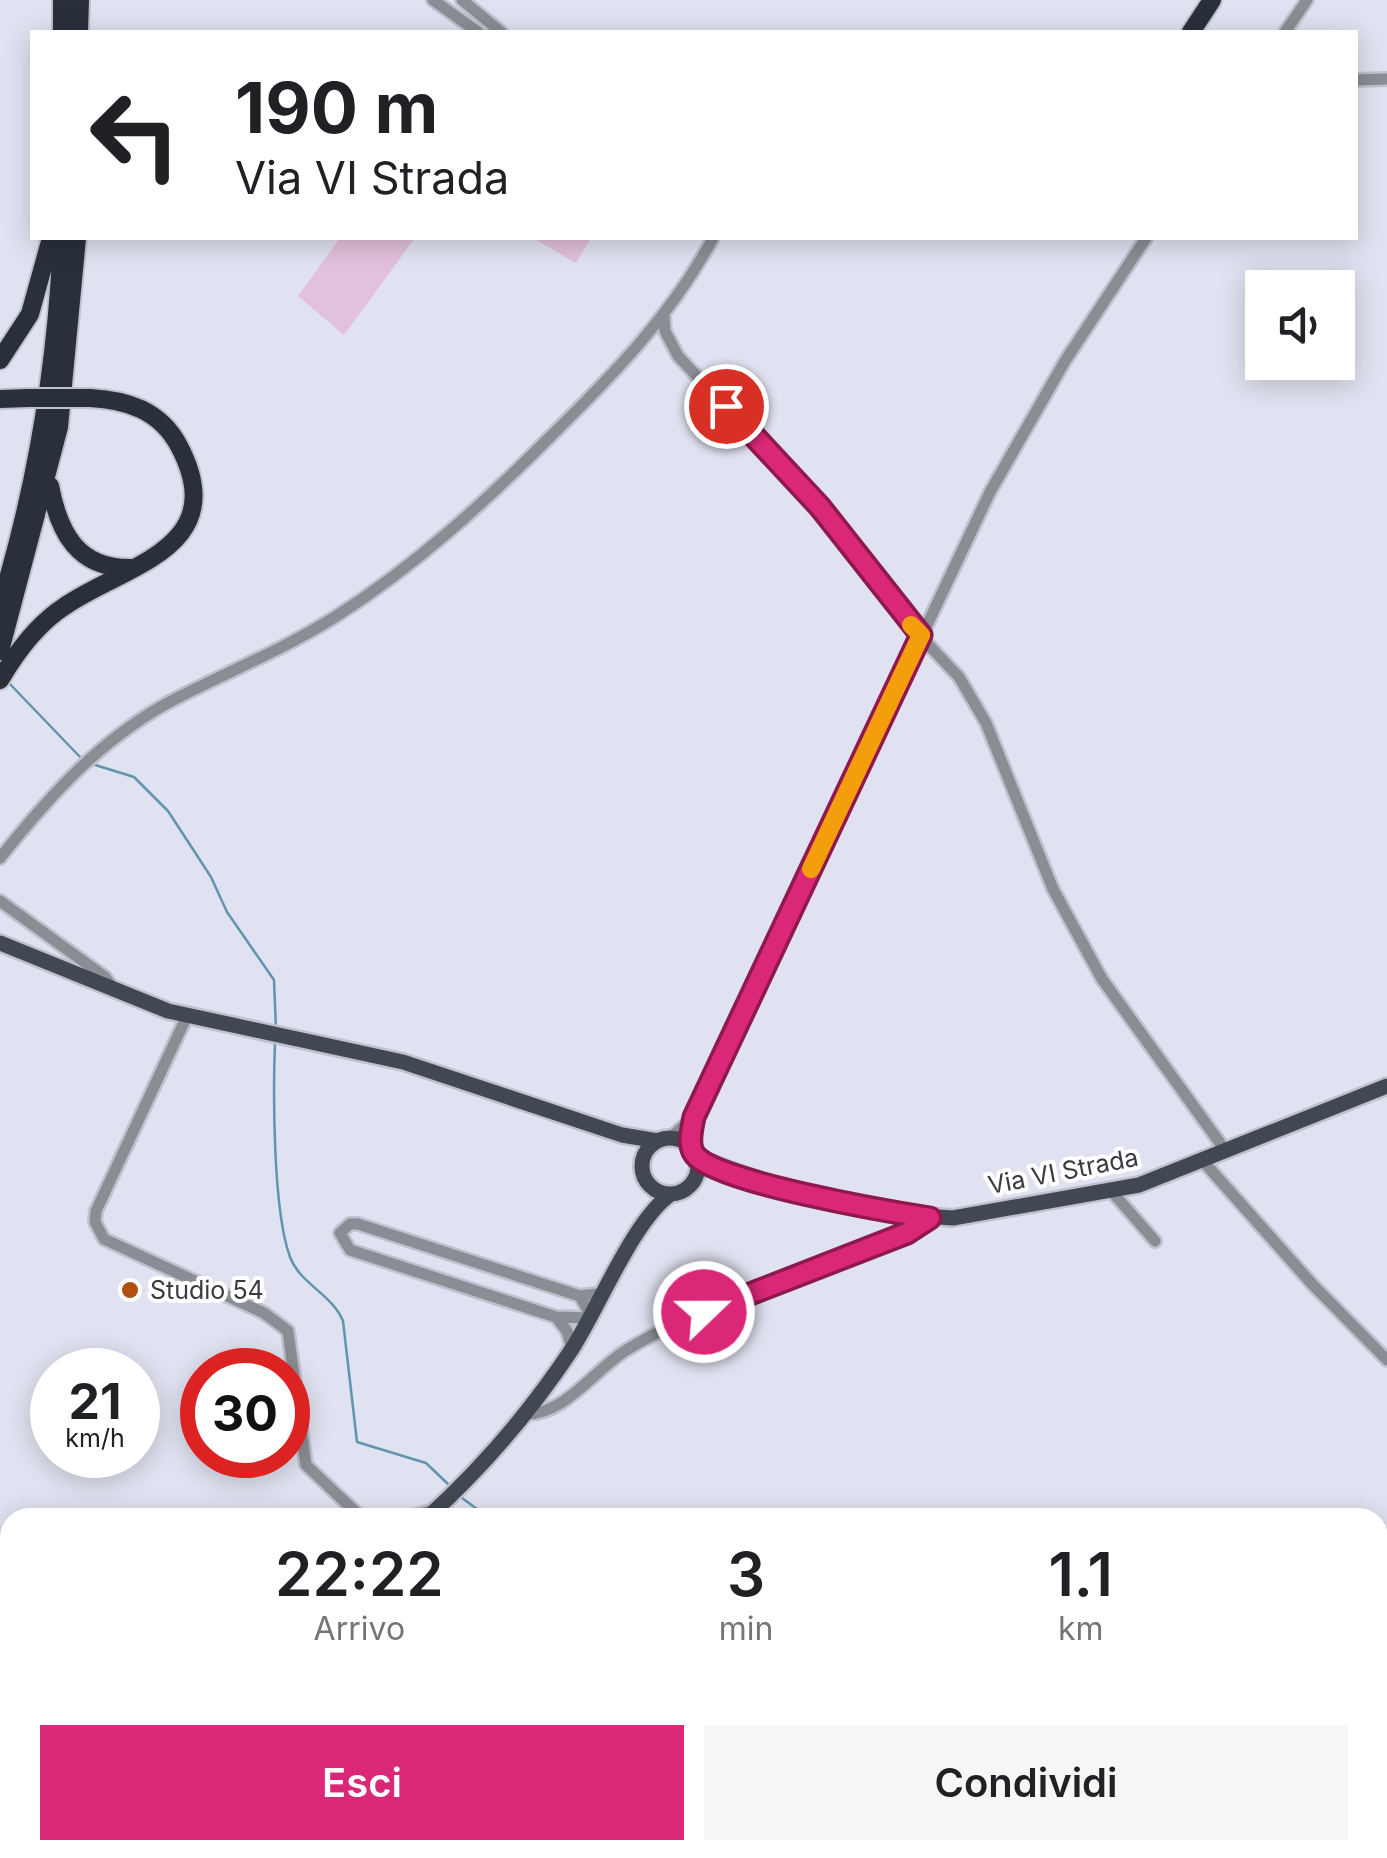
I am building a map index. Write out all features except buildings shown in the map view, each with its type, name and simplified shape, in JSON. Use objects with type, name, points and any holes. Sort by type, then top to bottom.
[{"type":"highway","points":[[62,0],[62,30]]},
{"type":"highway","points":[[80,0],[80,30]]},
{"type":"highway","points":[[1191,30],[1212,0]]},
{"type":"highway","points":[[0,360],[30,314],[46,272],[52,240]]},
{"type":"highway","points":[[0,606],[44,426],[62,240]]},
{"type":"highway","points":[[0,651],[48,479],[68,363],[77,240]]},
{"type":"highway","points":[[0,399],[90,398],[131,404],[154,416],[175,438],[188,468],[191,502],[180,534],[162,555],[55,613],[28,639],[0,680]]},
{"type":"highway","points":[[48,479],[60,526],[76,550],[100,564],[136,567]]},
{"type":"main road","points":[[0,943],[115,992],[187,1016],[403,1062],[622,1135],[664,1140],[694,1154],[691,1185],[671,1194],[645,1218],[592,1318],[526,1414],[436,1508]]},
{"type":"main road","name":"Via VI Strada","points":[[694,1154],[736,1175],[786,1190],[930,1218],[1112,1193],[1387,1086]]},
{"type":"main road","points":[[622,1135],[642,1164],[646,1181],[645,1218]]},
{"type":"main road","points":[[642,1164],[664,1140]]},
{"type":"main road","name":"Via VI Strada","points":[[691,1185],[736,1175]]},
{"type":"main road","points":[[646,1181],[658,1192],[671,1194]]},
{"type":"street","points":[[434,0],[475,30]]},
{"type":"street","points":[[462,0],[493,30]]},
{"type":"street","points":[[1286,30],[1307,0]]},
{"type":"street","points":[[1358,80],[1387,79]]},
{"type":"street","points":[[0,858],[58,786],[87,760],[166,704],[266,659],[337,616],[432,548],[579,408],[664,316],[712,240]]},
{"type":"street","points":[[694,1154],[694,1117],[921,635],[1024,432],[1145,240]]},
{"type":"street","points":[[664,316],[665,331],[678,356],[820,507],[959,677],[986,723],[1053,889],[1102,979],[1225,1150]]},
{"type":"street","points":[[0,900],[105,977],[115,992]]},
{"type":"street","points":[[187,1016],[96,1210],[95,1222],[104,1238],[274,1318],[288,1331],[306,1465],[353,1508]]},
{"type":"street","points":[[664,1140],[694,1117]]},
{"type":"street","points":[[1202,1160],[1312,1284],[1387,1360]]},
{"type":"street","points":[[1112,1193],[1155,1240]]},
{"type":"street","points":[[526,1414],[555,1406],[623,1351],[671,1325],[907,1233],[930,1218]]},
{"type":"street","points":[[592,1318],[556,1317],[350,1250],[340,1234],[350,1224],[358,1224],[580,1296],[607,1292]]},
{"type":"street","points":[[451,1283],[460,1258]]},
{"type":"street","points":[[580,1296],[592,1318]]},
{"type":"street","points":[[556,1317],[567,1331],[572,1349]]},
{"type":"shaded area","points":[[339,240],[414,240],[344,335],[298,296]]},
{"type":"shaded area","points":[[536,240],[590,240],[576,263]]},
{"type":"waterway","points":[[7,681],[81,758]]},
{"type":"waterway","points":[[92,764],[134,777],[168,811],[211,877],[227,912],[274,980],[276,1029]]},
{"type":"waterway","points":[[275,1042],[275,1152],[284,1237],[295,1266],[343,1321],[357,1442],[426,1463],[449,1485]]},
{"type":"waterway","points":[[458,1495],[476,1508]]},
{"type":"slow traffic","points":[[811,869],[921,635],[911,625]]},
{"type":"place","name":"Studio 54","points":[[130,1290]]},
{"type":"route","points":[[704,1312],[907,1233],[930,1218],[786,1190],[715,1167],[696,1158],[692,1150],[694,1117],[921,635],[889,600],[820,507],[726,406]]}]
